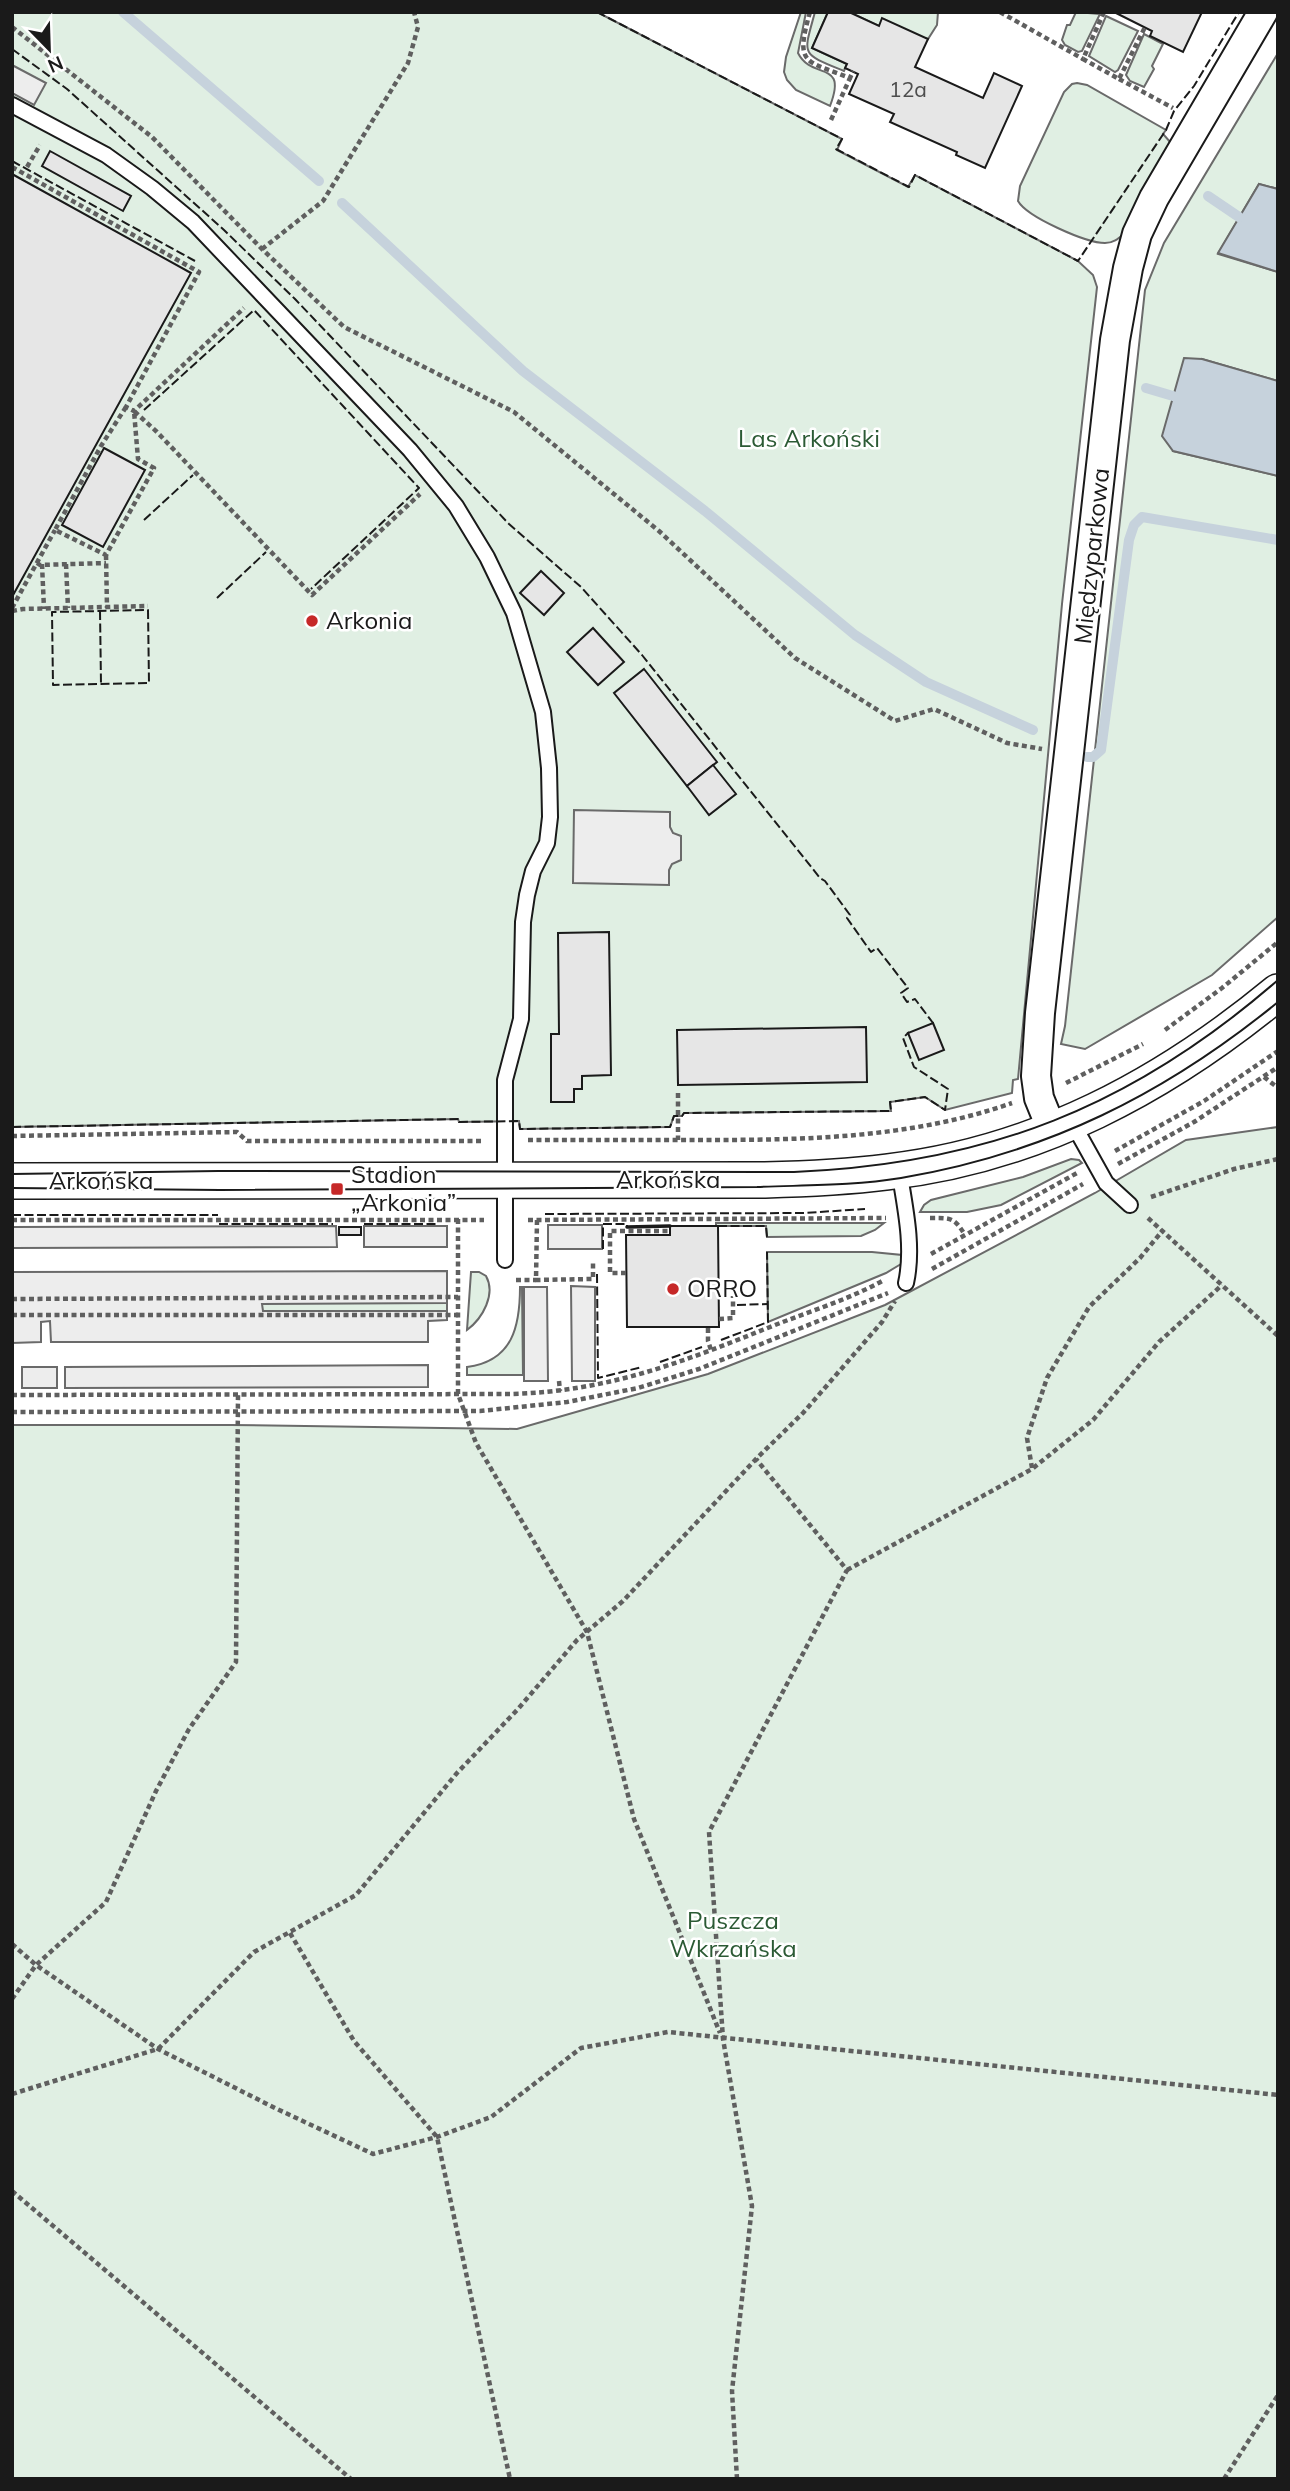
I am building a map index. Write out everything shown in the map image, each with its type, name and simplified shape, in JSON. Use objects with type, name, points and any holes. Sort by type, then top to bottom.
[{"type":"street","name":"Międzyparkowa","points":[[1062,1126],[1038,1094],[1035,1072],[1115,340],[1137,234],[1154,198],[1263,12]]},
{"type":"street","name":"Arkońska","points":[[12,1181],[803,1179],[899,1170],[975,1155],[1062,1126],[1113,1104],[1167,1074],[1236,1026],[1278,992]]},
{"type":"lane","points":[[12,106],[106,155],[152,188],[192,222],[410,450],[456,506],[487,556],[514,613],[543,712],[549,768],[550,817],[547,843],[533,871],[523,922],[523,1004],[505,1080],[505,1260]]},
{"type":"lane","points":[[1062,1126],[1098,1168],[1105,1183],[1130,1205]]},
{"type":"lane","points":[[899,1170],[909,1247],[905,1283]]},
{"type":"path","points":[[262,249],[323,201],[408,62],[418,27],[414,12]]},
{"type":"path","points":[[810,12],[802,45],[803,52],[813,64],[850,78]]},
{"type":"path","points":[[1000,12],[1198,122]]},
{"type":"path","points":[[1083,59],[1104,12]]},
{"type":"path","points":[[12,27],[152,136],[262,249],[344,327],[514,412],[659,531],[795,658],[895,721],[934,709],[1007,743],[1071,754]]},
{"type":"path","points":[[1119,79],[1145,27]]},
{"type":"path","points":[[831,120],[853,71]]},
{"type":"path","points":[[12,167],[22,176],[199,271],[126,407],[100,446],[12,610]]},
{"type":"path","points":[[134,411],[260,293]]},
{"type":"path","points":[[126,407],[157,432],[312,595],[435,481]]},
{"type":"path","points":[[107,608],[106,555],[154,468],[138,459],[134,411]]},
{"type":"path","points":[[55,530],[106,555]]},
{"type":"path","points":[[39,564],[106,563]]},
{"type":"path","points":[[39,564],[44,609]]},
{"type":"path","points":[[66,564],[68,608]]},
{"type":"path","points":[[12,610],[120,609],[148,606]]},
{"type":"path","points":[[1161,1032],[1222,988],[1278,942]]},
{"type":"path","points":[[12,1136],[237,1132],[247,1141],[678,1140],[800,1139],[884,1133],[962,1118],[1038,1094],[1102,1066],[1151,1038]]},
{"type":"path","points":[[12,1412],[464,1411],[567,1402],[647,1386],[699,1369],[858,1306],[905,1283],[1098,1168],[1278,1051]]},
{"type":"path","points":[[12,1395],[458,1394],[560,1391],[643,1375],[838,1300],[909,1266],[1200,1118],[1278,1067]]},
{"type":"path","points":[[1264,1077],[1278,1088]]},
{"type":"path","points":[[678,1093],[678,1140]]},
{"type":"path","points":[[1130,1205],[1234,1169],[1278,1159]]},
{"type":"path","points":[[1130,1205],[1163,1230],[1278,1336]]},
{"type":"path","points":[[458,1211],[458,1394],[476,1443],[587,1632],[634,1819],[723,2039]]},
{"type":"path","points":[[537,1220],[536,1280],[593,1279],[593,1261]]},
{"type":"path","points":[[1032,1469],[1027,1438],[1047,1378],[1089,1307],[1140,1258],[1163,1230]]},
{"type":"path","points":[[626,1273],[610,1273],[610,1231],[670,1231]]},
{"type":"path","points":[[12,2094],[158,2049],[254,1952],[356,1895],[457,1773],[587,1632],[624,1601],[756,1459],[803,1413],[882,1322],[905,1283]]},
{"type":"path","points":[[737,2479],[732,2391],[752,2206],[723,2039],[709,1832],[847,1570],[1032,1469],[1093,1420],[1159,1342],[1222,1284]]},
{"type":"path","points":[[719,1319],[733,1318],[733,1296]]},
{"type":"path","points":[[12,1299],[458,1297]]},
{"type":"path","points":[[12,1315],[458,1315]]},
{"type":"path","points":[[708,1328],[711,1351]]},
{"type":"path","points":[[559,1381],[560,1391]]},
{"type":"path","points":[[12,1998],[36,1965],[106,1902],[156,1791],[189,1729],[236,1662],[238,1394]]},
{"type":"path","points":[[756,1459],[847,1570]]},
{"type":"path","points":[[290,1933],[354,2040],[437,2137],[510,2479]]},
{"type":"path","points":[[12,1944],[36,1965],[158,2049],[373,2154],[437,2137],[492,2117],[581,2048],[668,2032],[1278,2095]]},
{"type":"path","points":[[12,2191],[351,2479]]},
{"type":"path","points":[[1224,2479],[1278,2395]]},
{"type":"green space","name":"Las Arkoński","points":[[12,12],[597,12],[842,139],[837,150],[908,187],[915,175],[1078,261],[1093,275],[1097,287],[1062,604],[1018,1079],[1013,1080],[1012,1093],[945,1110],[925,1097],[890,1102],[891,1111],[684,1113],[682,1116],[674,1116],[670,1127],[520,1129],[519,1121],[459,1122],[458,1119],[12,1127]]},
{"type":"green space","points":[[801,12],[806,12],[798,53],[804,61],[826,72],[835,82],[830,106],[796,90],[784,72],[786,57]]},
{"type":"green space","points":[[815,12],[828,12],[812,48],[847,64],[844,71],[819,60],[808,51],[808,37]]},
{"type":"green space","points":[[849,12],[938,12],[937,25],[928,39],[879,26]]},
{"type":"green space","points":[[1076,12],[1100,14],[1082,51],[1078,52],[1065,45],[1062,40],[1067,25],[1070,25]]},
{"type":"green space","points":[[1106,16],[1138,31],[1115,72],[1089,56]]},
{"type":"green space","points":[[1144,34],[1163,44],[1144,87],[1130,81],[1126,75]]},
{"type":"green space","points":[[1278,53],[1278,189],[1259,184],[1218,254],[1278,272],[1278,381],[1202,359],[1173,451],[1278,476],[1278,917],[1212,975],[1085,1049],[1061,1044],[1145,290],[1164,243]]},
{"type":"green space","points":[[1077,83],[1087,85],[1166,130],[1163,134],[1171,143],[1124,234],[1105,243],[1085,239],[1058,228],[1033,214],[1018,201],[1020,186],[1064,92]]},
{"type":"green space","name":"Puszcza Wkrzańska","points":[[1278,1127],[1278,2479],[12,2479],[12,1425],[517,1429],[708,1374],[885,1305],[1095,1193],[1186,1140]]},
{"type":"green space","points":[[1071,1159],[1082,1163],[1001,1205],[967,1212],[920,1212],[931,1200],[1023,1177]]},
{"type":"green space","points":[[716,1223],[884,1223],[861,1236],[767,1237],[766,1226],[716,1226]]},
{"type":"green space","points":[[767,1252],[872,1252],[902,1255],[901,1264],[886,1273],[768,1322]]},
{"type":"green space","points":[[471,1272],[486,1276],[490,1290],[483,1312],[467,1330]]},
{"type":"green space","points":[[520,1287],[523,1375],[467,1375],[467,1367],[495,1357],[511,1339],[518,1315]]},
{"type":"green space","points":[[262,1303],[447,1303],[447,1311],[262,1311]]},
{"type":"shaded area","points":[[12,65],[46,83],[34,105],[12,93]]},
{"type":"shaded area","points":[[1259,184],[1278,189],[1278,272],[1218,253]]},
{"type":"shaded area","points":[[1184,358],[1202,359],[1278,381],[1278,476],[1173,451],[1162,436]]},
{"type":"shaded area","points":[[574,810],[670,812],[670,827],[673,833],[681,836],[681,860],[672,864],[669,870],[669,885],[573,883]]},
{"type":"shaded area","points":[[548,1225],[602,1225],[602,1249],[548,1249]]},
{"type":"shaded area","points":[[336,1226],[337,1247],[12,1248],[12,1227]]},
{"type":"shaded area","points":[[364,1226],[447,1226],[447,1247],[364,1247]]},
{"type":"shaded area","points":[[447,1271],[447,1303],[262,1304],[263,1311],[447,1311],[447,1320],[428,1321],[428,1342],[51,1342],[50,1321],[41,1322],[41,1342],[12,1343],[12,1272]]},
{"type":"shaded area","points":[[571,1286],[595,1287],[595,1381],[572,1381]]},
{"type":"shaded area","points":[[524,1287],[547,1287],[548,1381],[524,1381]]},
{"type":"shaded area","points":[[428,1365],[428,1387],[65,1388],[65,1367]]},
{"type":"shaded area","points":[[22,1367],[57,1367],[57,1388],[22,1388]]},
{"type":"building","points":[[828,12],[849,12],[879,26],[882,18],[928,39],[915,67],[983,98],[994,73],[1022,86],[985,168],[956,155],[957,152],[890,122],[894,114],[849,94],[858,74],[845,68],[847,64],[812,48]]},
{"type":"building","points":[[1114,12],[1202,12],[1183,52],[1150,36],[1152,31]]},
{"type":"building","points":[[50,151],[131,196],[123,211],[42,166]]},
{"type":"building","points":[[12,174],[191,273],[12,597]]},
{"type":"building","points":[[104,448],[145,470],[103,547],[62,525]]},
{"type":"building","points":[[541,571],[564,593],[544,615],[520,593]]},
{"type":"building","points":[[593,628],[624,662],[598,685],[567,652]]},
{"type":"building","points":[[644,669],[717,762],[687,786],[614,693]]},
{"type":"building","points":[[713,765],[736,794],[709,815],[687,786]]},
{"type":"building","points":[[609,932],[611,1075],[582,1076],[582,1089],[574,1089],[574,1102],[551,1102],[551,1034],[559,1034],[558,933]]},
{"type":"building","points":[[933,1023],[944,1050],[919,1060],[908,1033]]},
{"type":"building","points":[[866,1027],[867,1082],[678,1085],[677,1030]]},
{"type":"building","name":"ORRO","points":[[670,1226],[718,1226],[719,1327],[627,1327],[626,1235],[670,1235]]},
{"type":"building","points":[[339,1227],[361,1227],[361,1235],[339,1235]]},
{"type":"waterway","points":[[123,12],[319,181]]},
{"type":"waterway","points":[[1208,196],[1239,217]]},
{"type":"waterway","points":[[342,203],[523,371],[705,511],[855,635],[926,682],[1033,730]]},
{"type":"waterway","points":[[1146,388],[1173,396]]},
{"type":"waterway","points":[[1087,757],[1093,757],[1101,750],[1129,540],[1134,525],[1142,517],[1278,540]]},
{"type":"tram line","points":[[12,1174],[218,1171],[794,1172],[864,1167],[931,1156],[993,1141],[1054,1121],[1112,1094],[1168,1062],[1223,1024],[1278,980]]},
{"type":"tram line","points":[[12,1188],[220,1190],[757,1187],[883,1181],[954,1167],[1005,1153],[1102,1116],[1192,1065],[1278,1002]]},
{"type":"fence","points":[[597,12],[842,139],[836,149],[909,187],[915,175],[1078,261],[1166,130],[1174,111],[1194,86],[1239,12]]},
{"type":"fence","points":[[12,49],[67,89],[224,230],[295,299],[509,524],[581,587],[642,655],[825,881],[850,915],[847,918],[871,952],[877,948],[908,988],[901,993],[907,1002],[915,999],[933,1023],[929,1025]]},
{"type":"fence","points":[[12,161],[195,261]]},
{"type":"fence","points":[[144,410],[254,310],[419,488],[311,589]]},
{"type":"fence","points":[[144,520],[193,475]]},
{"type":"fence","points":[[217,598],[266,552]]},
{"type":"fence","points":[[148,610],[149,683],[53,685],[52,612],[148,610]]},
{"type":"fence","points":[[100,611],[101,684]]},
{"type":"fence","points":[[12,1127],[459,1119],[459,1122],[519,1121],[520,1129],[670,1127],[674,1116],[682,1116],[684,1113],[891,1111],[890,1102],[925,1097],[945,1110],[948,1089],[914,1067],[903,1038],[909,1032]]},
{"type":"fence","points":[[545,1214],[804,1213],[865,1209]]},
{"type":"fence","points":[[12,1215],[218,1215]]},
{"type":"fence","points":[[219,1224],[333,1224]]},
{"type":"fence","points":[[364,1224],[436,1224]]},
{"type":"fence","points":[[603,1249],[603,1224],[627,1224],[627,1227]]},
{"type":"fence","points":[[718,1226],[766,1226],[767,1237]]},
{"type":"fence","points":[[721,1340],[768,1322],[767,1252]]},
{"type":"fence","points":[[597,1274],[598,1378],[642,1367]]},
{"type":"fence","points":[[737,1305],[768,1304]]},
{"type":"fence","points":[[660,1362],[702,1347]]},
{"type":"wall","points":[[627,1227],[670,1226]]},
{"type":"place","name":"Arkonia","points":[[312,621]]},
{"type":"place","name":"Stadion „Arkonia”","points":[[337,1189]]},
{"type":"place","name":"ORRO","points":[[673,1289]]}]
